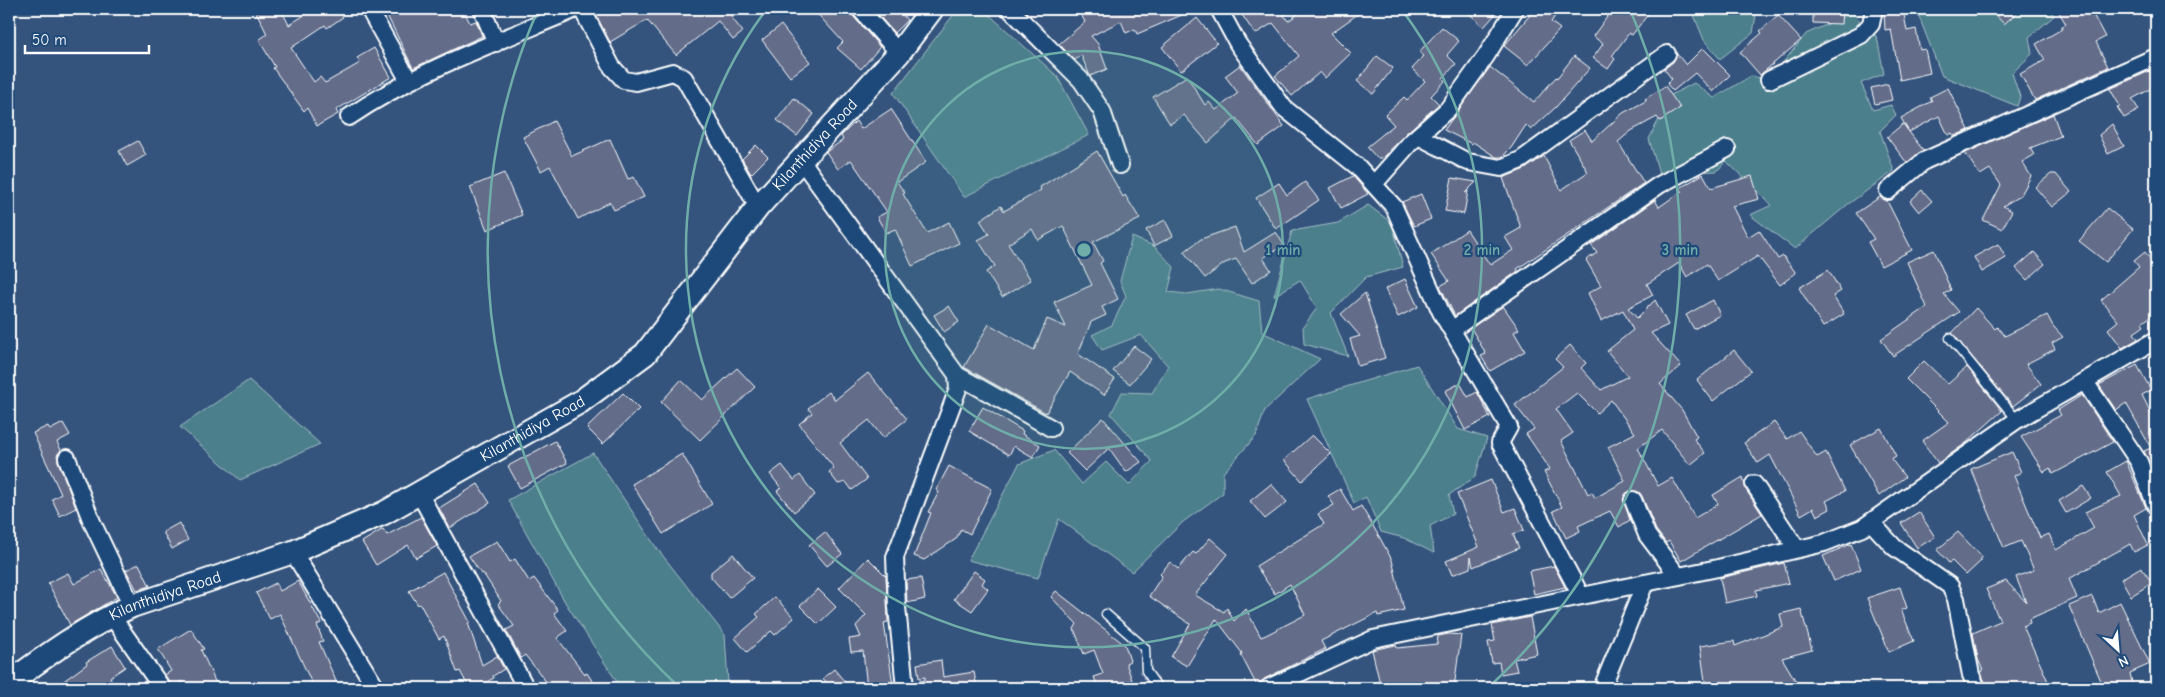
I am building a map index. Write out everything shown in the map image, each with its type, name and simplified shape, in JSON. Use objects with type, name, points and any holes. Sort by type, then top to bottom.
[{"type":"street","points":[[369,9],[409,81]]},
{"type":"street","points":[[482,9],[496,43]]},
{"type":"street","points":[[350,117],[379,96],[409,81],[576,9]]},
{"type":"street","points":[[582,9],[612,68],[624,80],[636,82],[673,72],[684,78],[758,207]]},
{"type":"street","points":[[860,9],[899,53]]},
{"type":"street","name":"Kilanthidiya Road","points":[[9,683],[61,645],[111,615],[132,606],[333,537],[384,513],[580,402],[644,354],[758,207],[899,53],[932,9]]},
{"type":"street","points":[[1010,9],[1081,80],[1102,111],[1120,165]]},
{"type":"street","points":[[1219,9],[1238,44],[1284,108],[1358,167],[1394,207],[1441,312],[1453,329],[1509,427],[1500,443],[1581,596]]},
{"type":"street","points":[[1374,184],[1418,136],[1448,109],[1465,87],[1515,9]]},
{"type":"street","points":[[1769,80],[1861,35],[1871,24],[1874,9]]},
{"type":"street","points":[[1418,136],[1468,162],[1501,168],[1521,160],[1667,54]]},
{"type":"street","points":[[1888,191],[1924,160],[2156,57]]},
{"type":"street","points":[[1453,329],[1659,185],[1727,149]]},
{"type":"street","points":[[801,160],[957,374],[1051,428]]},
{"type":"street","points":[[1268,688],[1373,639],[1678,576],[1824,543],[1871,522],[2017,420],[2156,340]]},
{"type":"street","points":[[905,688],[897,607],[895,557],[958,389],[957,374]]},
{"type":"street","points":[[2085,382],[2139,462],[2156,506]]},
{"type":"street","points":[[67,458],[92,522],[132,606]]},
{"type":"street","points":[[1754,484],[1797,549]]},
{"type":"street","points":[[419,493],[526,688]]},
{"type":"street","points":[[1634,500],[1647,535],[1678,576]]},
{"type":"street","points":[[1871,522],[1894,547],[1950,586],[1956,598],[1971,676],[1977,688]]},
{"type":"street","points":[[293,552],[376,688]]},
{"type":"street","points":[[1602,688],[1644,583]]},
{"type":"street","points":[[111,615],[162,688]]},
{"type":"lane","points":[[1950,338],[2017,420]]},
{"type":"lane","points":[[1106,614],[1145,648],[1146,671],[1158,688]]},
{"type":"green space","points":[[958,9],[983,9],[1057,76],[1089,135],[964,197],[893,93]]},
{"type":"green space","points":[[1696,9],[1757,9],[1753,33],[1720,59],[1704,40],[1693,13]]},
{"type":"green space","points":[[1916,9],[2050,9],[2054,16],[2029,37],[2032,54],[2012,73],[2020,97],[2017,106],[1942,76]]},
{"type":"green space","points":[[1852,13],[1877,37],[1884,74],[1861,83],[1873,110],[1891,105],[1896,115],[1880,131],[1894,171],[1847,205],[1795,249],[1750,215],[1772,205],[1726,161],[1717,171],[1659,173],[1649,139],[1671,95],[1694,83],[1714,98],[1751,76],[1769,80],[1806,34]]},
{"type":"green space","points":[[1368,205],[1392,223],[1403,267],[1366,277],[1331,313],[1348,356],[1304,344],[1303,327],[1317,308],[1300,280],[1274,296],[1292,231],[1338,223]]},
{"type":"green space","points":[[1132,237],[1154,246],[1174,267],[1168,292],[1187,294],[1219,289],[1259,301],[1262,332],[1320,359],[1265,410],[1256,436],[1223,473],[1223,493],[1183,522],[1132,572],[1059,519],[1038,578],[968,560],[1019,464],[1054,450],[1082,484],[1106,462],[1129,485],[1152,461],[1111,414],[1122,392],[1152,393],[1168,366],[1141,335],[1102,350],[1092,335],[1112,325],[1126,296],[1120,281]]},
{"type":"green space","points":[[1417,365],[1458,429],[1487,438],[1475,477],[1449,495],[1453,514],[1430,526],[1434,553],[1404,538],[1381,532],[1366,497],[1354,503],[1307,399]]},
{"type":"green space","points":[[249,380],[320,444],[240,480],[180,427]]},
{"type":"green space","points":[[593,453],[656,547],[725,635],[728,683],[720,688],[621,688],[565,602],[508,500]]},
{"type":"building","points":[[255,9],[281,9],[289,25],[314,9],[337,9],[343,17],[327,28],[325,25],[291,48],[314,82],[320,77],[325,83],[360,63],[357,58],[374,48],[391,77],[336,110],[338,114],[317,126],[307,108],[304,111],[273,68],[275,67],[259,40],[267,34]]},
{"type":"building","points":[[384,9],[463,9],[470,23],[476,21],[482,36],[413,68]]},
{"type":"building","points":[[593,9],[742,9],[732,18],[743,32],[733,40],[718,21],[676,55],[647,20],[610,42]]},
{"type":"building","points":[[813,9],[850,9],[853,16],[880,47],[861,69],[837,48],[843,42]]},
{"type":"building","points":[[873,9],[898,9],[907,20],[894,33]]},
{"type":"building","points":[[1078,9],[1196,9],[1137,34],[1135,29],[1126,33],[1121,21],[1091,36],[1098,44],[1107,69],[1090,76],[1081,55],[1075,60],[1059,44],[1085,22]]},
{"type":"building","points":[[1238,9],[1294,9],[1284,15],[1288,21],[1305,9],[1365,9],[1331,33],[1351,53],[1325,78],[1320,72],[1292,96],[1275,76],[1299,56],[1273,23],[1255,34]]},
{"type":"building","points":[[1464,9],[1500,9],[1484,27]]},
{"type":"building","points":[[1535,9],[1560,9],[1551,22],[1560,29],[1528,65],[1504,46]]},
{"type":"building","points":[[1613,9],[1652,9],[1632,35],[1629,33],[1612,56],[1615,59],[1608,69],[1593,58],[1603,44],[1593,36]]},
{"type":"building","points":[[1813,9],[1842,9],[1841,24],[1813,23]]},
{"type":"building","points":[[1884,9],[1903,9],[1907,31],[1916,29],[1920,50],[1925,49],[1930,73],[1900,80],[1891,29],[1885,30]]},
{"type":"building","points":[[1990,9],[2021,9],[2004,24]]},
{"type":"building","points":[[2057,9],[2090,9],[2105,37],[2096,42],[2108,67],[2035,100],[2020,74],[2045,60],[2036,44],[2062,29],[2061,27],[2066,24]]},
{"type":"building","points":[[1778,15],[1801,40],[1760,75],[1740,52],[1762,33],[1760,31]]},
{"type":"building","points":[[1197,18],[1217,43],[1181,71],[1162,47]]},
{"type":"building","points":[[781,25],[810,62],[790,77],[762,40]]},
{"type":"building","points":[[1442,27],[1459,41],[1447,55],[1456,64],[1443,78],[1445,81],[1431,96],[1439,104],[1404,135],[1382,158],[1377,158],[1367,147],[1394,125],[1385,115],[1404,97],[1407,100],[1425,81],[1412,69],[1424,56],[1419,52]]},
{"type":"building","points":[[1703,48],[1730,75],[1713,92],[1695,73],[1673,91],[1667,84],[1672,79],[1664,69],[1673,62],[1677,54],[1686,65]]},
{"type":"building","points":[[1377,56],[1393,68],[1373,94],[1357,81]]},
{"type":"building","points":[[1574,56],[1590,68],[1556,107],[1531,130],[1526,125],[1511,148],[1502,157],[1496,157],[1473,142],[1472,144],[1444,130],[1490,67],[1534,102],[1557,78]]},
{"type":"building","points":[[1240,65],[1284,126],[1258,145],[1236,118],[1208,143],[1184,115],[1170,124],[1153,97],[1187,76],[1205,105],[1209,102],[1216,110],[1238,93],[1225,76]]},
{"type":"building","points":[[2152,70],[2156,79],[2156,86],[2132,99],[2139,110],[2124,118],[2117,107],[2120,106],[2110,89]]},
{"type":"building","points":[[1888,84],[1892,100],[1875,104],[1871,88]]},
{"type":"building","points":[[1665,86],[1680,108],[1660,121],[1657,117],[1631,131],[1618,142],[1644,183],[1517,269],[1518,271],[1455,316],[1440,286],[1449,281],[1431,254],[1467,230],[1490,265],[1513,250],[1505,237],[1521,228],[1503,178],[1525,169],[1544,156],[1561,190],[1588,172],[1569,140],[1585,130],[1592,141],[1623,113],[1646,101],[1645,99]]},
{"type":"building","points":[[1948,88],[1969,130],[1954,136],[1952,133],[1948,135],[1939,116],[1909,132],[1901,118],[1932,101],[1930,97]]},
{"type":"building","points":[[794,98],[814,114],[797,136],[777,120]]},
{"type":"building","points":[[891,109],[926,162],[897,182],[905,193],[903,194],[927,233],[949,222],[959,243],[912,266],[895,229],[886,233],[877,217],[887,212],[851,160],[838,169],[826,152],[843,140],[841,136],[856,121],[861,129]]},
{"type":"building","points":[[2053,114],[2061,136],[2030,148],[2034,155],[2022,162],[2031,176],[2021,195],[2003,206],[2012,211],[2002,229],[1983,220],[2001,185],[1990,169],[1980,175],[1965,153]]},
{"type":"building","points":[[554,121],[572,156],[610,139],[628,179],[634,177],[644,197],[614,210],[610,202],[578,219],[550,166],[541,171],[523,137]]},
{"type":"building","points":[[1903,124],[1923,150],[1907,163],[1887,137]]},
{"type":"building","points":[[2112,124],[2124,146],[2108,154],[2099,135]]},
{"type":"building","points":[[138,141],[146,155],[127,166],[119,151]]},
{"type":"building","points":[[756,145],[768,157],[751,174],[742,159]]},
{"type":"building","points":[[1097,151],[1123,197],[1125,195],[1140,219],[1093,242],[1103,261],[1100,263],[1118,299],[1102,307],[1106,315],[1091,322],[1078,354],[1115,379],[1104,395],[1070,372],[1046,413],[964,367],[989,324],[1034,350],[1047,319],[1066,327],[1054,302],[1092,285],[1063,226],[1038,240],[1032,229],[1008,244],[1031,280],[1002,297],[986,272],[995,266],[978,240],[989,234],[980,220],[1001,206],[1004,211],[1041,190],[1040,187]]},
{"type":"building","points":[[504,173],[522,215],[487,230],[470,187]]},
{"type":"building","points":[[1703,174],[1711,188],[1752,176],[1759,199],[1732,206],[1748,237],[1759,230],[1778,259],[1783,256],[1796,273],[1780,285],[1758,256],[1718,281],[1707,264],[1687,277],[1679,263],[1647,284],[1653,295],[1628,308],[1637,318],[1655,300],[1668,325],[1651,333],[1681,366],[1660,384],[1682,410],[1697,437],[1694,439],[1705,453],[1690,465],[1662,430],[1638,448],[1658,486],[1672,478],[1695,518],[1718,504],[1713,495],[1743,477],[1746,490],[1762,514],[1681,561],[1669,541],[1666,543],[1656,530],[1639,492],[1630,491],[1623,499],[1630,520],[1619,527],[1610,511],[1578,526],[1580,531],[1566,538],[1553,511],[1562,507],[1544,472],[1550,469],[1526,434],[1534,429],[1515,405],[1563,367],[1555,359],[1570,345],[1586,363],[1581,368],[1601,390],[1628,376],[1607,351],[1633,330],[1623,310],[1601,321],[1588,293],[1601,286],[1586,260],[1597,253],[1591,245],[1655,200],[1659,207],[1682,191],[1680,188]],"holes":[[[1577,393],[1597,413],[1611,400],[1635,433],[1608,447],[1625,481],[1595,498],[1592,492],[1588,494],[1561,441],[1573,433],[1556,409]]]},
{"type":"building","points":[[2051,174],[2056,174],[2071,192],[2052,207],[2035,187]]},
{"type":"building","points":[[1353,176],[1368,194],[1341,208],[1330,188]]},
{"type":"building","points":[[1452,178],[1476,182],[1465,193],[1468,191],[1464,214],[1445,211]]},
{"type":"building","points":[[1305,182],[1319,200],[1276,229],[1256,198],[1279,183],[1287,195]]},
{"type":"building","points":[[1922,190],[1932,201],[1919,212],[1910,201]]},
{"type":"building","points":[[1421,194],[1431,219],[1414,226],[1402,202]]},
{"type":"building","points":[[1880,197],[1887,201],[1912,250],[1881,266],[1868,242],[1874,239],[1856,213]]},
{"type":"building","points":[[2107,208],[2133,229],[2106,262],[2079,241]]},
{"type":"building","points":[[1165,220],[1173,236],[1154,246],[1146,230]]},
{"type":"building","points":[[1235,227],[1244,252],[1276,232],[1284,245],[1263,258],[1271,270],[1252,283],[1236,259],[1225,263],[1205,278],[1184,252],[1201,239]]},
{"type":"building","points":[[1998,244],[2006,258],[1982,272],[1974,257]]},
{"type":"building","points":[[1934,250],[1951,290],[1944,294],[1959,312],[1893,356],[1881,339],[1927,307],[1907,262]]},
{"type":"building","points":[[2034,252],[2045,264],[2027,280],[2016,268]]},
{"type":"building","points":[[2145,252],[2156,267],[2156,312],[2142,323],[2144,326],[2134,333],[2138,339],[2122,348],[2108,329],[2118,321],[2101,300],[2139,267],[2134,261]]},
{"type":"building","points":[[1828,270],[1841,291],[1833,296],[1844,314],[1823,327],[1799,288]]},
{"type":"building","points":[[1405,279],[1418,307],[1398,317],[1385,289]]},
{"type":"building","points":[[1365,293],[1385,358],[1358,366],[1350,339],[1360,336],[1341,314]]},
{"type":"building","points":[[1713,300],[1720,315],[1694,329],[1686,315]]},
{"type":"building","points":[[949,306],[959,322],[944,332],[934,315]]},
{"type":"building","points":[[1503,306],[1519,329],[1514,332],[1525,351],[1490,371],[1481,356],[1486,354],[1471,328]]},
{"type":"building","points":[[1976,308],[1995,329],[1997,327],[2005,336],[2047,315],[2053,326],[2063,337],[2052,343],[2055,349],[2026,364],[2041,384],[2013,406],[1952,333]]},
{"type":"building","points":[[1134,346],[1151,359],[1130,384],[1113,371]]},
{"type":"building","points":[[1734,350],[1751,371],[1713,401],[1697,380]]},
{"type":"building","points":[[1924,361],[1948,384],[1967,367],[2002,411],[1966,443],[1938,463],[1922,441],[1949,422],[1906,379]]},
{"type":"building","points":[[2137,365],[2151,390],[2142,395],[2156,423],[2156,479],[2144,451],[2151,448],[2126,403],[2116,410],[2099,385]]},
{"type":"building","points":[[737,368],[755,387],[700,440],[661,402],[681,380],[702,400]]},
{"type":"building","points":[[868,373],[907,419],[883,438],[869,420],[840,443],[867,479],[852,490],[846,482],[838,484],[829,472],[834,468],[799,424],[812,413],[808,408],[829,392],[835,400]]},
{"type":"building","points":[[1460,383],[1468,397],[1477,392],[1490,417],[1465,430],[1445,391]]},
{"type":"building","points":[[623,393],[639,409],[603,444],[587,428]]},
{"type":"building","points":[[2082,395],[2113,442],[2053,474],[2050,468],[2044,472],[2021,437],[2061,415],[2058,410]]},
{"type":"building","points":[[983,407],[1023,431],[1022,434],[1040,445],[1033,457],[1014,446],[1009,455],[969,431]]},
{"type":"building","points":[[1103,418],[1141,462],[1126,472],[1109,448],[1085,471],[1067,453]]},
{"type":"building","points":[[1774,422],[1787,439],[1799,431],[1817,457],[1826,452],[1845,491],[1826,501],[1830,509],[1817,516],[1813,508],[1801,515],[1770,455],[1758,463],[1744,443]]},
{"type":"building","points":[[63,423],[70,435],[57,442],[61,450],[57,455],[76,508],[60,516],[52,499],[61,494],[33,433],[48,426],[50,430]]},
{"type":"building","points":[[1881,428],[1896,456],[1891,459],[1905,477],[1879,496],[1850,445]]},
{"type":"building","points":[[1312,435],[1331,454],[1302,481],[1284,460]]},
{"type":"building","points":[[555,441],[567,463],[520,488],[508,466]]},
{"type":"building","points":[[2012,452],[2021,472],[2014,476],[2040,538],[2049,534],[2056,550],[2094,528],[2085,512],[2121,496],[2107,472],[2126,461],[2146,508],[2134,515],[2148,545],[2134,552],[2130,544],[2069,579],[2077,598],[2029,619],[2030,623],[2023,626],[2051,688],[1987,688],[1981,672],[1983,671],[1978,659],[1973,633],[2000,621],[1986,589],[2006,581],[2026,602],[2016,577],[2034,570],[2021,541],[2004,548],[1971,469]]},
{"type":"building","points":[[682,454],[712,504],[663,534],[632,484]]},
{"type":"building","points":[[782,465],[794,480],[800,475],[815,495],[794,512],[777,491],[781,488],[770,474]]},
{"type":"building","points":[[949,466],[992,489],[970,534],[961,529],[956,539],[924,560],[914,556],[931,513],[928,512],[939,492],[936,490]]},
{"type":"building","points":[[1491,480],[1504,512],[1515,508],[1524,530],[1513,534],[1519,548],[1473,567],[1471,557],[1470,568],[1452,575],[1446,561],[1479,547],[1457,494]]},
{"type":"building","points":[[478,484],[490,503],[450,528],[439,508]]},
{"type":"building","points":[[1271,484],[1287,502],[1265,519],[1250,501]]},
{"type":"building","points":[[2083,486],[2091,498],[2066,513],[2059,501]]},
{"type":"building","points":[[1340,489],[1353,511],[1361,506],[1392,560],[1404,610],[1378,616],[1377,613],[1321,641],[1325,649],[1264,679],[1258,688],[1241,655],[1242,653],[1216,619],[1187,666],[1171,657],[1190,624],[1149,596],[1162,576],[1160,574],[1170,562],[1178,569],[1193,552],[1196,554],[1210,538],[1228,554],[1195,595],[1224,612],[1227,608],[1234,621],[1246,609],[1261,637],[1266,635],[1305,615],[1290,584],[1275,594],[1256,566],[1324,524],[1318,514],[1334,505],[1328,496]]},
{"type":"building","points":[[1919,512],[1935,537],[1917,548],[1901,523]]},
{"type":"building","points":[[421,517],[437,546],[416,558],[408,545],[376,565],[362,542],[383,529],[387,535]]},
{"type":"building","points":[[179,523],[188,540],[172,549],[163,532]]},
{"type":"building","points":[[825,532],[842,554],[827,566],[809,545]]},
{"type":"building","points":[[1958,532],[1981,556],[1981,561],[1966,575],[1952,561],[1949,563],[1937,550]]},
{"type":"building","points":[[497,541],[510,562],[515,559],[529,581],[534,578],[558,610],[554,613],[567,631],[557,638],[585,674],[587,673],[597,688],[551,688],[525,655],[521,658],[506,630],[514,626],[498,604],[501,601],[483,573],[481,574],[469,556]]},
{"type":"building","points":[[1851,544],[1861,569],[1834,581],[1823,556]]},
{"type":"building","points":[[733,554],[753,578],[729,598],[711,577],[711,572]]},
{"type":"building","points":[[868,558],[886,576],[888,622],[884,623],[893,685],[867,688],[863,651],[851,652],[849,639],[861,637],[856,626],[866,615],[839,588]]},
{"type":"building","points":[[1784,563],[1789,583],[1756,590],[1757,596],[1725,603],[1720,578]]},
{"type":"building","points":[[139,564],[150,586],[137,590],[126,570]]},
{"type":"building","points":[[1554,566],[1565,587],[1534,594],[1529,571]]},
{"type":"building","points":[[2141,567],[2152,583],[2131,596],[2121,579]]},
{"type":"building","points":[[101,569],[117,597],[70,625],[48,583],[68,573],[74,584]]},
{"type":"building","points":[[974,571],[985,579],[982,584],[988,589],[972,611],[954,599]]},
{"type":"building","points":[[443,572],[470,622],[468,623],[482,665],[497,656],[504,669],[493,676],[494,678],[475,688],[469,688],[460,671],[457,672],[444,636],[439,639],[420,604],[418,605],[409,591]]},
{"type":"building","points":[[921,578],[925,599],[907,603],[906,580]]},
{"type":"building","points":[[298,581],[321,623],[317,625],[323,641],[319,642],[339,688],[314,688],[280,614],[270,619],[256,593],[276,583],[280,591]]},
{"type":"building","points":[[1900,587],[1907,608],[1901,610],[1914,641],[1889,652],[1867,598]]},
{"type":"building","points":[[818,589],[836,607],[818,624],[800,606]]},
{"type":"building","points":[[1056,591],[1125,645],[1130,661],[1126,663],[1132,680],[1111,688],[1098,688],[1094,677],[1103,674],[1094,650],[1084,654],[1074,629],[1077,624],[1051,597]]},
{"type":"building","points":[[2092,596],[2099,613],[2120,602],[2150,664],[2130,673],[2133,688],[2104,688],[2069,606]]},
{"type":"building","points":[[775,597],[794,618],[775,635],[771,631],[747,652],[735,638],[759,617],[756,614]]},
{"type":"building","points":[[1801,609],[1812,650],[1782,658],[1800,688],[1706,688],[1700,646],[1734,641],[1735,646],[1783,627],[1780,614]]},
{"type":"building","points":[[1530,617],[1537,654],[1514,659],[1517,671],[1501,674],[1499,662],[1492,663],[1488,642],[1495,641],[1492,625]]},
{"type":"building","points":[[191,629],[204,649],[201,650],[218,688],[185,688],[182,681],[172,688],[165,675],[171,671],[158,649]]},
{"type":"building","points":[[1449,634],[1461,635],[1454,688],[1434,686],[1381,688],[1372,650],[1396,645],[1397,648],[1437,644],[1438,636]]},
{"type":"building","points":[[112,646],[125,667],[110,677],[116,688],[54,688],[87,664],[86,662]]},
{"type":"building","points":[[941,660],[943,677],[974,672],[977,688],[921,688],[920,681],[925,680],[925,677],[919,678],[917,664]]},
{"type":"building","points":[[834,669],[850,688],[830,688],[823,678]]}]
